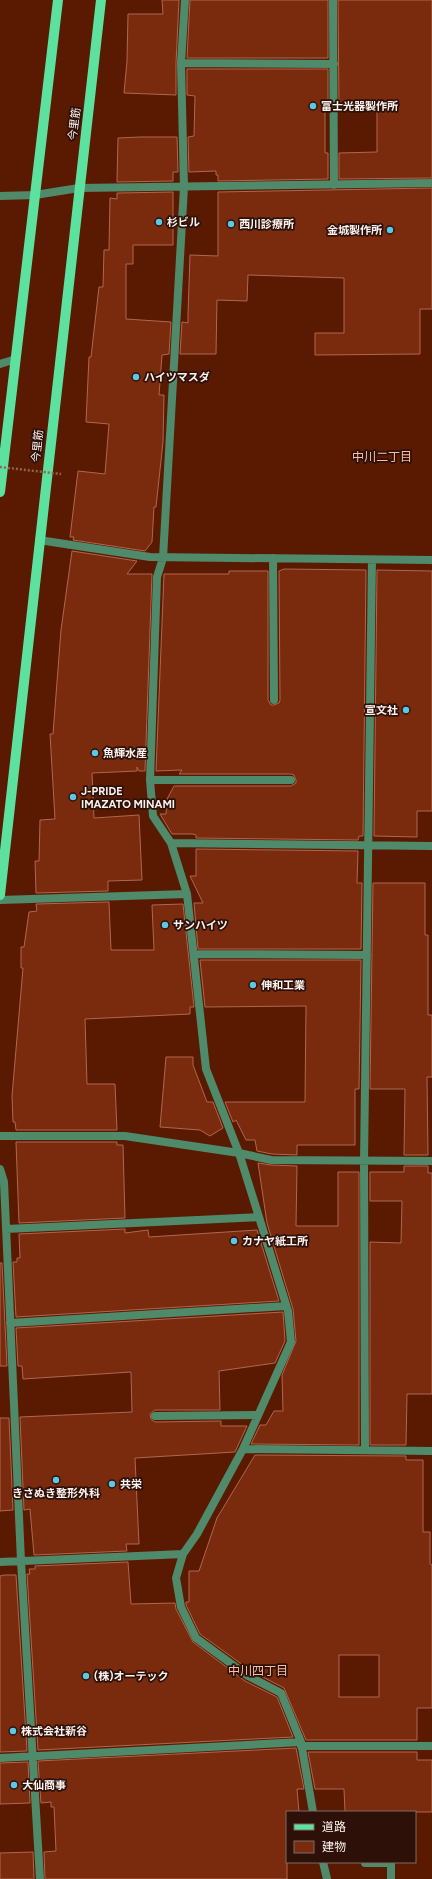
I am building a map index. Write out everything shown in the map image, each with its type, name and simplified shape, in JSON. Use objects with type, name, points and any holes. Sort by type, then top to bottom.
[{"type":"main road","points":[[0,492],[58,0]]},
{"type":"main road","name":"今里筋","points":[[0,895],[101,0]]},
{"type":"street","points":[[185,0],[181,63],[184,187],[163,558],[157,577],[150,780],[153,816],[171,843],[187,894],[206,1069],[239,1153],[259,1217],[286,1306],[290,1342],[243,1450],[196,1534],[183,1554],[176,1578],[181,1608],[196,1638],[248,1676],[281,1693],[301,1744],[314,1811]]},
{"type":"street","points":[[333,0],[334,185]]},
{"type":"street","points":[[181,63],[334,64]]},
{"type":"street","points":[[0,196],[35,194],[79,188],[432,183]]},
{"type":"street","points":[[0,364],[16,359]]},
{"type":"street","points":[[39,540],[163,558],[432,560]]},
{"type":"street","points":[[273,558],[274,700]]},
{"type":"street","points":[[365,1450],[364,1161],[372,560]]},
{"type":"street","points":[[150,780],[291,780]]},
{"type":"street","points":[[171,843],[432,846]]},
{"type":"street","points":[[0,900],[187,894]]},
{"type":"street","points":[[194,954],[367,955]]},
{"type":"street","points":[[0,1136],[125,1136],[239,1153],[272,1160],[432,1161]]},
{"type":"street","points":[[0,1169],[4,1182],[21,1561],[34,1757],[40,1879]]},
{"type":"street","points":[[6,1229],[259,1217]]},
{"type":"street","points":[[10,1323],[286,1306]]},
{"type":"street","points":[[155,1416],[258,1415]]},
{"type":"street","points":[[243,1450],[432,1451]]},
{"type":"street","points":[[0,1562],[183,1554]]},
{"type":"street","points":[[0,1758],[301,1744],[432,1746]]},
{"type":"street","points":[[324,1863],[327,1879]]},
{"type":"street","points":[[391,1863],[391,1879]]},
{"type":"path","points":[[0,468],[61,474]]},
{"type":"building","points":[[162,0],[179,0],[176,95],[124,93],[127,61],[128,14],[163,14]]},
{"type":"building","points":[[190,0],[328,0],[328,58],[187,58]]},
{"type":"building","points":[[338,0],[432,0],[432,178],[339,179],[339,153],[377,152],[377,107],[339,107]]},
{"type":"building","points":[[187,69],[328,69],[328,107],[325,107],[325,153],[328,153],[328,179],[218,181],[216,171],[189,172],[188,137],[194,136],[195,96],[187,95]]},
{"type":"building","points":[[177,137],[178,172],[173,172],[173,181],[117,182],[118,138]]},
{"type":"building","points":[[432,188],[432,309],[420,309],[420,354],[315,355],[315,333],[344,333],[344,278],[248,275],[247,301],[217,300],[216,354],[180,354],[182,322],[188,323],[190,255],[218,256],[218,192]]},
{"type":"building","points":[[173,192],[173,245],[133,245],[133,264],[126,264],[126,319],[171,322],[169,354],[162,355],[159,395],[164,395],[163,442],[156,507],[154,507],[152,542],[145,551],[73,540],[74,537],[70,537],[78,471],[105,474],[109,424],[86,422],[89,357],[91,357],[99,287],[103,287],[104,250],[109,250],[110,198],[117,199],[117,193]]},
{"type":"building","points":[[72,551],[137,561],[127,574],[152,574],[145,771],[139,771],[137,767],[137,771],[92,773],[94,818],[139,815],[142,880],[108,881],[108,891],[36,893],[35,861],[39,861],[40,820],[55,819],[50,734],[53,734],[61,630]]},
{"type":"building","points":[[284,569],[366,570],[363,836],[359,836],[358,840],[196,838],[196,835],[193,834],[172,834],[160,814],[166,814],[167,799],[174,786],[291,786],[296,783],[296,780],[294,775],[291,774],[179,774],[182,770],[156,771],[164,574],[229,574],[229,571],[268,571],[268,700],[271,705],[274,705],[279,703],[280,700],[279,571]]},
{"type":"building","points":[[377,570],[432,571],[432,811],[417,811],[417,837],[374,836]]},
{"type":"building","points":[[196,849],[358,851],[357,883],[362,883],[361,949],[198,949],[194,903],[203,903],[190,876],[196,876]]},
{"type":"building","points":[[373,883],[425,883],[425,935],[428,935],[428,1015],[432,1015],[432,1077],[427,1077],[428,1155],[404,1155],[405,1089],[370,1089]]},
{"type":"building","points":[[109,902],[111,950],[154,950],[152,905],[183,904],[194,1007],[190,1007],[190,1014],[85,1019],[87,1084],[115,1084],[117,1130],[16,1130],[15,1122],[13,1122],[12,1096],[23,968],[21,968],[21,947],[24,947],[29,912],[37,911],[36,904]]},
{"type":"building","points":[[200,960],[361,960],[359,1089],[355,1089],[355,1145],[297,1145],[297,1155],[272,1154],[257,1151],[255,1140],[246,1140],[236,1120],[233,1122],[225,1102],[305,1102],[306,1006],[205,1007]]},
{"type":"building","points":[[166,1057],[193,1057],[193,1065],[207,1102],[213,1102],[223,1128],[210,1136],[200,1130],[160,1127]]},
{"type":"building","points":[[16,1142],[117,1142],[117,1145],[123,1145],[125,1218],[19,1223]]},
{"type":"building","points":[[258,1163],[297,1166],[296,1226],[338,1226],[338,1172],[359,1172],[359,1445],[251,1444],[260,1425],[266,1425],[274,1411],[283,1411],[282,1375],[296,1341],[293,1309],[267,1223]]},
{"type":"building","points":[[404,1166],[428,1166],[428,1173],[432,1173],[432,1394],[407,1394],[406,1445],[370,1445],[370,1242],[401,1243],[402,1201],[370,1201],[370,1172],[404,1172]]},
{"type":"building","points":[[125,1229],[125,1233],[148,1230],[149,1237],[257,1230],[279,1301],[16,1317],[13,1262],[17,1262],[17,1258],[20,1258],[19,1234]]},
{"type":"building","points":[[0,1263],[2,1263],[7,1366],[0,1366]]},
{"type":"building","points":[[283,1312],[285,1341],[275,1363],[219,1371],[220,1410],[155,1410],[150,1414],[151,1419],[155,1422],[221,1421],[221,1426],[247,1426],[235,1452],[135,1458],[139,1544],[126,1544],[127,1551],[34,1555],[30,1509],[24,1510],[20,1417],[132,1412],[131,1372],[23,1379],[22,1366],[18,1366],[16,1328]]},
{"type":"building","points":[[0,1418],[9,1418],[13,1510],[0,1511]]},
{"type":"building","points":[[255,1455],[406,1456],[406,1460],[423,1460],[423,1532],[430,1532],[430,1564],[432,1565],[432,1708],[417,1708],[417,1740],[306,1740],[284,1688],[251,1671],[200,1634],[186,1605],[186,1602],[189,1602],[189,1571],[199,1571],[217,1518]],"holes":[[[339,1655],[379,1655],[379,1697],[339,1697]]]},
{"type":"building","points":[[128,1562],[131,1604],[175,1603],[176,1609],[193,1642],[245,1681],[277,1697],[293,1737],[38,1750],[27,1574],[30,1574],[29,1569],[35,1569],[35,1566]]},
{"type":"building","points":[[16,1575],[27,1751],[0,1752],[0,1576]]},
{"type":"building","points":[[296,1748],[304,1789],[297,1789],[299,1811],[286,1811],[287,1879],[45,1879],[44,1852],[56,1851],[54,1807],[51,1807],[51,1802],[41,1803],[38,1761]]},
{"type":"building","points":[[308,1752],[417,1752],[417,1760],[432,1760],[432,1812],[345,1811],[344,1789],[315,1789]]},
{"type":"building","name":"大仙商事","points":[[28,1762],[30,1803],[0,1804],[0,1763]]},
{"type":"building","points":[[33,1852],[34,1879],[0,1879],[0,1853]]},
{"type":"place","name":"富士光器製作所","points":[[313,106]]},
{"type":"place","name":"杉ビル","points":[[159,222]]},
{"type":"place","name":"西川診療所","points":[[231,224]]},
{"type":"place","name":"金城製作所","points":[[390,230]]},
{"type":"place","name":"ハイツマスダ","points":[[136,377]]},
{"type":"place","name":"宣文社","points":[[406,710]]},
{"type":"place","name":"魚輝水産","points":[[95,753]]},
{"type":"place","name":"J-PRIDE IMAZATO MINAMI","points":[[73,797]]},
{"type":"place","name":"サンハイツ","points":[[165,925]]},
{"type":"place","name":"伸和工業","points":[[253,985]]},
{"type":"place","name":"カナヤ紙工所","points":[[234,1241]]},
{"type":"place","name":"きさぬき整形外科","points":[[56,1480]]},
{"type":"place","name":"共栄","points":[[112,1484]]},
{"type":"place","name":"(株)オーテック","points":[[86,1676]]},
{"type":"place","name":"株式会社新谷","points":[[13,1731]]},
{"type":"place","name":"大仙商事","points":[[14,1785]]},
{"type":"district","name":"中川二丁目","points":[[382,457]]},
{"type":"district","name":"中川四丁目","points":[[258,1671]]}]
